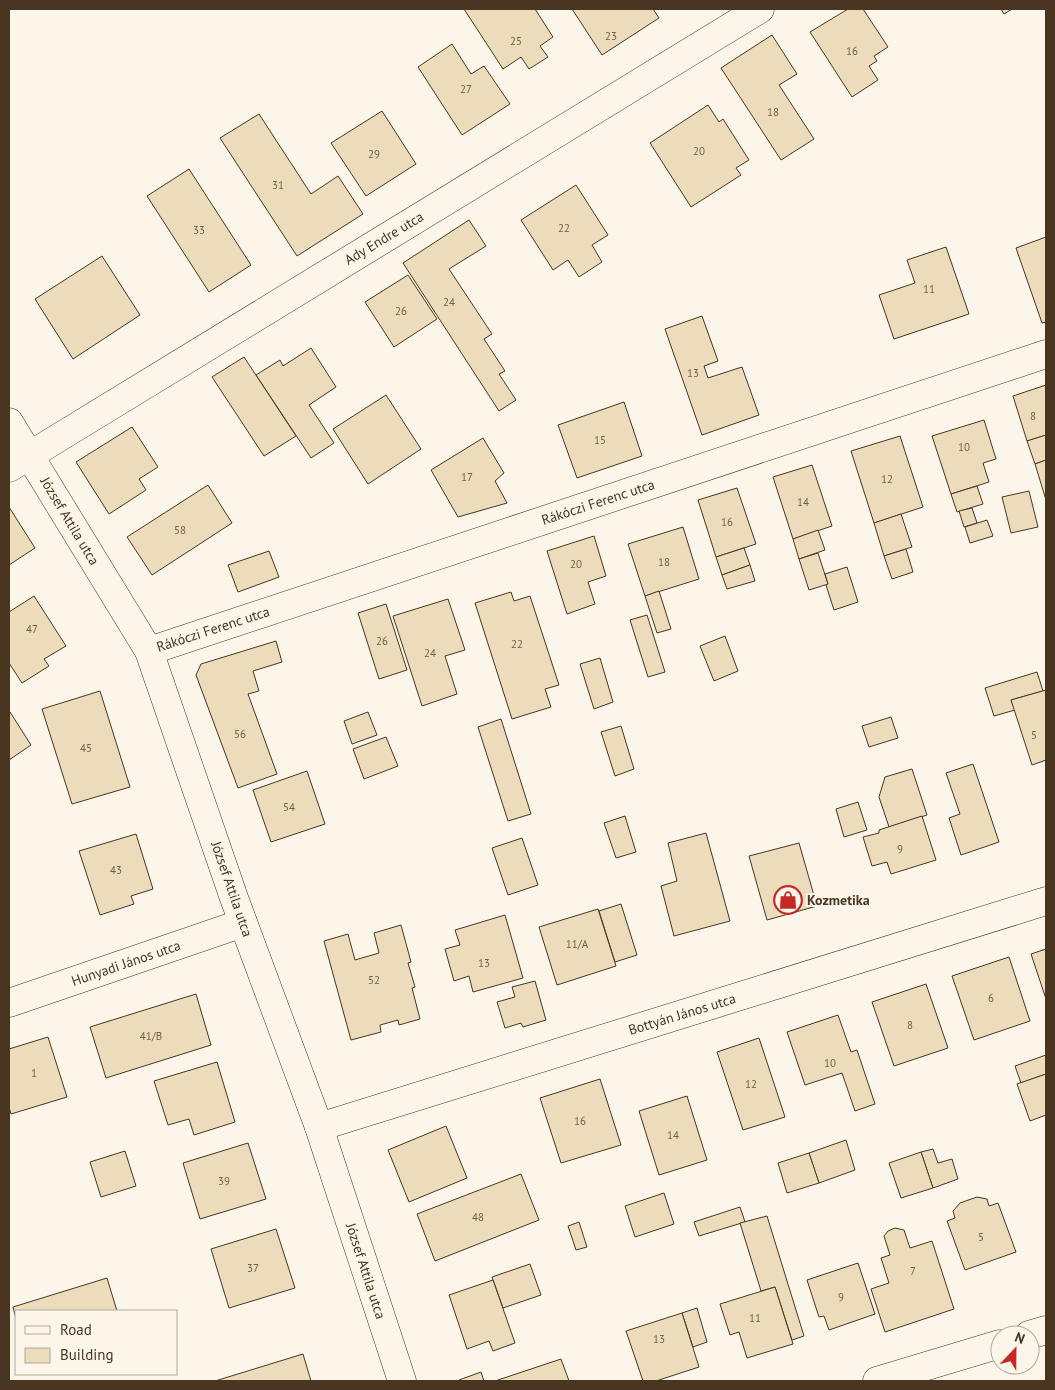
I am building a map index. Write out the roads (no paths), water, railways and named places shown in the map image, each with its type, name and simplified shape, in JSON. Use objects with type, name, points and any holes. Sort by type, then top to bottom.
[{"type":"street","name":"Ady Endre utca","points":[[19,462],[760,9]]},
{"type":"street","name":"Rákóczi Ferenc utca","points":[[149,650],[1046,354]]},
{"type":"street","name":"József Attila utca","points":[[9,422],[19,462],[149,650],[243,923],[318,1127],[402,1381]]},
{"type":"street","name":"Bottyán János utca","points":[[318,1127],[1046,901]]},
{"type":"street","name":"Hunyadi János utca","points":[[9,1003],[243,923]]},
{"type":"street","points":[[877,1381],[990,1347]]},
{"type":"place","name":"Kozmetika","points":[[788,900]]}]
